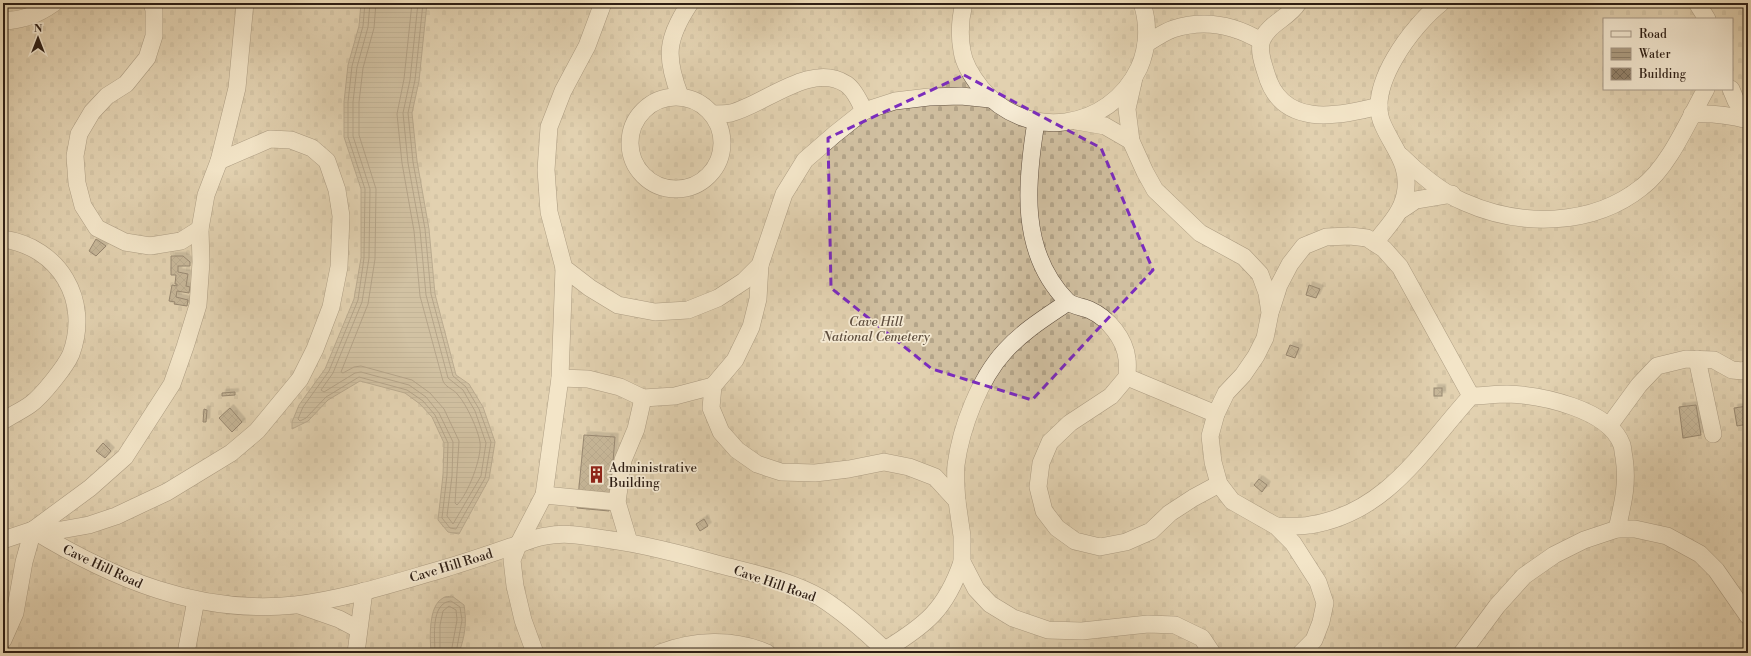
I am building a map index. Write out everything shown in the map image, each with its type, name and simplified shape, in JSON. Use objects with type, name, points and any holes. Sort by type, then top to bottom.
[{"type":"street","points":[[3,21],[16,20],[40,13],[54,3]]},
{"type":"street","points":[[152,3],[154,10],[154,36],[147,58],[126,84],[107,96],[92,112],[79,134],[75,156],[77,183],[82,206],[97,228],[125,242],[150,246],[181,241],[200,229]]},
{"type":"street","points":[[3,540],[33,530],[90,488],[125,457],[172,384],[186,347],[198,305],[201,262],[200,229],[206,195],[219,161],[237,88],[245,3]]},
{"type":"street","points":[[535,653],[523,620],[515,586],[512,560],[518,545],[544,495],[560,378],[564,268],[550,212],[546,170],[550,127],[563,90],[587,46],[603,3]]},
{"type":"street","points":[[680,96],[671,73],[669,54],[677,22],[690,3]]},
{"type":"street","points":[[964,3],[959,24],[962,52],[973,78],[990,100],[1012,114],[1036,122],[1056,123],[1074,121],[1098,112],[1118,98],[1134,78],[1142,62],[1146,44],[1146,15],[1142,3]]},
{"type":"street","points":[[1298,3],[1295,8],[1270,27],[1261,41],[1262,58],[1269,86],[1286,106],[1306,114],[1342,115],[1379,106]]},
{"type":"street","points":[[1441,3],[1410,34],[1383,82],[1379,106],[1382,123],[1401,156],[1416,171],[1463,202],[1486,210],[1527,219],[1563,218],[1591,213],[1614,204],[1643,187],[1664,164],[1705,90]]},
{"type":"street","points":[[1698,3],[1706,18]]},
{"type":"street","points":[[1146,44],[1172,29],[1195,24],[1212,24],[1231,28],[1245,32],[1261,41]]},
{"type":"street","points":[[713,114],[731,113],[763,100],[787,87],[820,78],[836,79],[847,84],[864,111]]},
{"type":"street","points":[[1134,78],[1127,109],[1131,141],[1155,190],[1200,233],[1244,257],[1260,274],[1267,293],[1270,313]]},
{"type":"street","points":[[1731,90],[1736,101],[1748,119]]},
{"type":"street","points":[[680,96],[692,99],[704,106],[713,114],[720,128],[722,144],[719,159],[711,173],[699,183],[684,188],[668,188],[653,183],[641,173],[632,160],[629,145],[631,129],[638,115],[650,104],[664,98],[680,96]]},
{"type":"street","points":[[560,378],[588,379],[620,387],[643,398],[675,396],[713,386],[735,360],[751,327],[758,299],[760,265],[784,194],[805,160],[834,134],[864,111],[895,101],[929,97],[962,96],[990,100]]},
{"type":"street","points":[[1692,114],[1710,113],[1731,115],[1748,119]]},
{"type":"street","points":[[1074,121],[1105,126],[1131,141]]},
{"type":"street","points":[[1036,122],[1030,160],[1028,196],[1032,230],[1039,261],[1068,302],[1090,310],[1110,325],[1122,340],[1127,358],[1127,377],[1111,396],[1070,423],[1050,442],[1041,463],[1038,487],[1044,511],[1057,528],[1075,541],[1100,547],[1126,542],[1151,531],[1170,513],[1219,484]]},
{"type":"street","points":[[33,530],[61,530],[89,526],[116,516],[167,492],[231,453],[257,431],[300,379],[315,349],[331,307],[339,267],[341,216],[337,190],[327,161],[312,148],[292,140],[270,139],[219,161]]},
{"type":"street","points":[[1401,156],[1406,176],[1405,194],[1401,210]]},
{"type":"street","points":[[1375,243],[1401,210],[1416,200],[1452,194]]},
{"type":"street","points":[[1302,653],[1314,640],[1321,622],[1324,603],[1318,582],[1293,543],[1276,526],[1232,501],[1219,484],[1213,462],[1210,436],[1216,414],[1226,393],[1243,375],[1256,356],[1265,338],[1270,313],[1279,285],[1290,264],[1304,246],[1326,237],[1350,236],[1367,238],[1384,249],[1400,267],[1471,396]]},
{"type":"street","points":[[3,239],[14,240],[38,251],[60,269],[73,295],[78,321],[71,354],[54,378],[32,403],[3,421]]},
{"type":"street","points":[[564,268],[590,288],[618,305],[654,312],[688,310],[718,298],[744,281],[760,265]]},
{"type":"street","points":[[886,652],[919,627],[942,606],[955,582],[962,562],[962,536],[956,501],[956,465],[962,437],[973,403],[1004,351],[1025,332],[1068,302]]},
{"type":"street","points":[[1609,426],[1639,384],[1657,366],[1686,359],[1697,359],[1714,360],[1732,370],[1743,372],[1748,369]]},
{"type":"street","points":[[1697,359],[1713,434]]},
{"type":"street","points":[[1127,377],[1216,414]]},
{"type":"street","points":[[713,386],[711,408],[721,432],[736,450],[756,464],[781,472],[815,473],[849,469],[884,462],[909,467],[935,477],[956,501]]},
{"type":"street","points":[[1276,526],[1310,525],[1343,516],[1380,496],[1407,471],[1471,396],[1508,394],[1544,399],[1583,410],[1609,426],[1622,445],[1627,475],[1624,502],[1617,529]]},
{"type":"street","points":[[629,542],[617,502],[623,460],[636,429],[643,398]]},
{"type":"street","points":[[544,495],[617,502]]},
{"type":"street","points":[[1462,653],[1498,606],[1524,576],[1554,555],[1584,540],[1617,529],[1635,529],[1667,536],[1700,554],[1716,570],[1748,616]]},
{"type":"street","points":[[3,640],[15,613],[24,562],[33,530]]},
{"type":"street","name":"Cave Hill Road","points":[[33,530],[72,553],[125,579],[196,600],[231,606],[271,606],[297,604],[364,591],[449,567],[544,536],[563,534],[629,542],[753,573],[793,586],[820,598],[862,629],[886,652]]},
{"type":"street","points":[[962,562],[976,589],[990,604],[1013,618],[1048,630],[1082,631],[1148,624],[1175,625],[1202,638],[1212,653]]},
{"type":"street","points":[[356,653],[364,591]]},
{"type":"street","points":[[186,653],[196,600]]},
{"type":"street","points":[[297,604],[339,619],[358,629]]},
{"type":"street","points":[[660,653],[671,648],[703,642],[732,644],[767,653]]},
{"type":"highlighted area","points":[[964,75],[1101,148],[1153,270],[1032,400],[932,369],[831,288],[828,138]]},
{"type":"green space","name":"Cave Hill National Cemetery","points":[[3,3],[1748,3],[1748,653],[3,653]]},
{"type":"water","points":[[361,3],[427,3],[419,81],[412,113],[417,161],[429,229],[435,294],[456,375],[469,384],[483,407],[495,442],[489,479],[459,534],[448,532],[438,520],[443,475],[444,443],[432,417],[420,404],[405,393],[360,381],[328,400],[308,421],[292,429],[292,422],[299,405],[325,369],[354,299],[361,258],[361,189],[344,137],[344,102],[348,65],[359,26]]},
{"type":"water","points":[[452,596],[464,605],[465,611],[465,629],[459,653],[431,653],[430,639],[432,615],[438,602],[444,597]]},
{"type":"building","points":[[96,239],[106,246],[96,256],[89,251]]},
{"type":"building","points":[[171,256],[183,256],[190,262],[190,266],[178,266],[178,272],[188,274],[186,286],[190,287],[189,293],[177,291],[176,297],[188,300],[187,306],[174,304],[175,302],[169,301],[172,285],[177,286],[177,284],[175,284],[176,275],[171,275]]},
{"type":"building","points":[[1309,285],[1320,289],[1316,298],[1306,295]]},
{"type":"building","points":[[1290,345],[1299,348],[1295,358],[1286,355]]},
{"type":"building","points":[[1434,388],[1442,388],[1442,396],[1434,396]]},
{"type":"building","points":[[235,392],[235,395],[222,396],[222,393]]},
{"type":"building","points":[[1696,405],[1701,435],[1683,438],[1679,407]]},
{"type":"building","points":[[1748,406],[1748,424],[1737,426],[1734,408]]},
{"type":"building","points":[[230,408],[242,422],[232,432],[219,418]]},
{"type":"building","points":[[204,409],[207,410],[206,422],[203,422]]},
{"type":"building","name":"Administrative Building","points":[[584,435],[615,437],[609,511],[577,508]]},
{"type":"building","points":[[103,443],[111,451],[105,458],[96,451]]},
{"type":"building","points":[[1259,479],[1267,485],[1262,492],[1254,485]]},
{"type":"building","points":[[704,519],[708,526],[700,531],[696,524]]},
{"type":"place","name":"Administrative Building","points":[[596,474]]}]
